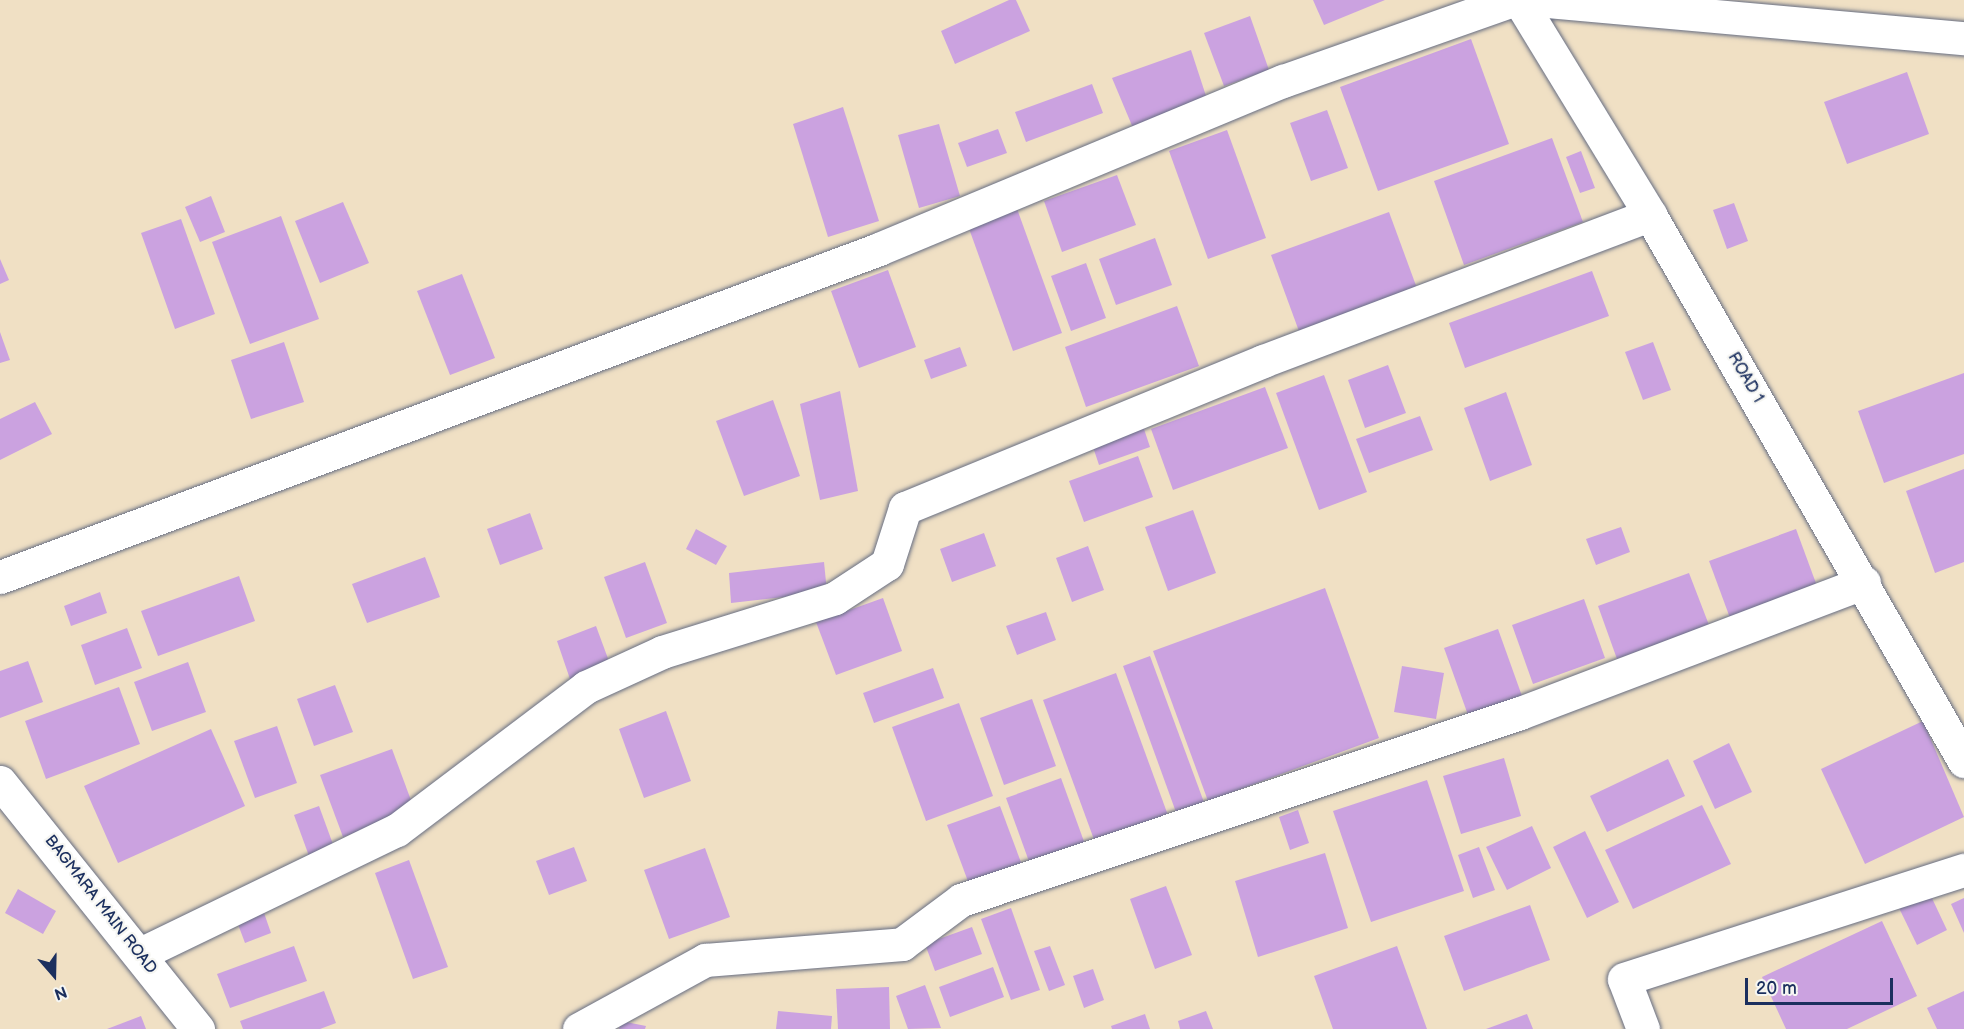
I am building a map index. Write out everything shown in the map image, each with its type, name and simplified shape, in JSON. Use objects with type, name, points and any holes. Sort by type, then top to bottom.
[{"type":"street","points":[[0,577],[879,249],[1283,81],[1513,0]]},
{"type":"street","name":"ROAD 1","points":[[1519,0],[1650,215],[1864,582],[1964,761]]},
{"type":"street","points":[[1536,0],[1964,38]]},
{"type":"street","points":[[140,954],[397,830],[586,687],[662,652],[835,598],[887,564],[905,508],[1263,361],[1650,215]]},
{"type":"street","points":[[579,1029],[705,960],[902,944],[961,900],[1520,713],[1864,582]]},
{"type":"street","name":"BAGMARA MAIN ROAD","points":[[0,782],[198,1029]]},
{"type":"street","points":[[1642,1029],[1624,980],[1964,870]]},
{"type":"building","points":[[1009,0],[1016,0],[1030,31],[955,64],[941,31]]},
{"type":"building","points":[[1313,0],[1385,0],[1324,25]]},
{"type":"building","points":[[1250,16],[1269,70],[1224,86],[1204,33]]},
{"type":"building","points":[[1471,39],[1509,144],[1378,191],[1340,87]]},
{"type":"building","points":[[1191,50],[1207,99],[1133,128],[1112,78]]},
{"type":"building","points":[[1907,72],[1929,134],[1847,164],[1824,102]]},
{"type":"building","points":[[1092,84],[1103,113],[1026,142],[1015,112]]},
{"type":"building","points":[[843,107],[879,221],[828,237],[793,124]]},
{"type":"building","points":[[1327,110],[1348,168],[1311,181],[1290,123]]},
{"type":"building","points":[[939,124],[960,196],[919,208],[898,135]]},
{"type":"building","points":[[998,129],[1007,153],[967,167],[958,143]]},
{"type":"building","points":[[1227,130],[1266,238],[1208,259],[1169,151]]},
{"type":"building","points":[[1552,138],[1583,222],[1464,265],[1434,181]]},
{"type":"building","points":[[1581,151],[1595,188],[1580,193],[1566,157]]},
{"type":"building","points":[[1117,175],[1136,225],[1062,252],[1044,201]]},
{"type":"building","points":[[211,196],[225,232],[200,242],[185,207]]},
{"type":"building","points":[[343,202],[369,263],[320,283],[295,221]]},
{"type":"building","points":[[1734,203],[1748,241],[1727,249],[1713,210]]},
{"type":"building","points":[[1016,206],[1062,333],[1013,351],[967,223]]},
{"type":"building","points":[[1389,212],[1418,291],[1300,334],[1271,255]]},
{"type":"building","points":[[281,216],[319,319],[250,344],[212,242]]},
{"type":"building","points":[[181,219],[215,314],[175,329],[141,233]]},
{"type":"building","points":[[1155,238],[1172,285],[1116,305],[1099,259]]},
{"type":"building","points":[[0,259],[9,280],[0,284]]},
{"type":"building","points":[[1086,263],[1106,318],[1071,331],[1051,276]]},
{"type":"building","points":[[888,270],[916,347],[859,368],[831,291]]},
{"type":"building","points":[[1592,271],[1609,316],[1465,368],[1449,323]]},
{"type":"building","points":[[462,274],[495,358],[450,375],[417,291]]},
{"type":"building","points":[[1177,306],[1199,366],[1086,407],[1065,347]]},
{"type":"building","points":[[0,332],[10,360],[0,363]]},
{"type":"building","points":[[284,342],[304,402],[251,419],[231,360]]},
{"type":"building","points":[[1653,342],[1671,390],[1643,400],[1625,352]]},
{"type":"building","points":[[960,347],[967,366],[931,379],[924,360]]},
{"type":"building","points":[[1388,365],[1406,413],[1365,428],[1348,380]]},
{"type":"building","points":[[1964,373],[1964,454],[1884,483],[1858,411]]},
{"type":"building","points":[[1324,375],[1367,492],[1319,510],[1276,393]]},
{"type":"building","points":[[1265,387],[1288,448],[1173,490],[1151,429]]},
{"type":"building","points":[[840,391],[858,491],[820,500],[800,404]]},
{"type":"building","points":[[1506,392],[1532,465],[1490,481],[1464,408]]},
{"type":"building","points":[[773,400],[800,476],[744,496],[716,421]]},
{"type":"building","points":[[35,402],[52,434],[0,460],[0,419]]},
{"type":"building","points":[[1420,416],[1433,450],[1369,473],[1356,439]]},
{"type":"building","points":[[1143,426],[1150,447],[1099,465],[1092,444]]},
{"type":"building","points":[[1138,456],[1153,497],[1084,522],[1069,481]]},
{"type":"building","points":[[1964,469],[1964,562],[1935,573],[1906,491]]},
{"type":"building","points":[[1193,510],[1216,573],[1168,591],[1145,527]]},
{"type":"building","points":[[530,513],[543,549],[500,565],[487,529]]},
{"type":"building","points":[[1621,527],[1630,552],[1596,565],[1586,539]]},
{"type":"building","points":[[696,529],[727,546],[716,565],[686,549]]},
{"type":"building","points":[[1796,529],[1817,586],[1730,618],[1709,561]]},
{"type":"building","points":[[984,533],[996,566],[952,582],[940,549]]},
{"type":"building","points":[[1088,546],[1104,590],[1072,602],[1056,558]]},
{"type":"building","points":[[425,557],[440,597],[367,623],[352,584]]},
{"type":"building","points":[[645,562],[667,623],[626,638],[604,577]]},
{"type":"building","points":[[824,562],[827,592],[731,603],[729,573]]},
{"type":"building","points":[[1689,573],[1709,625],[1617,659],[1598,606]]},
{"type":"building","points":[[239,576],[255,621],[158,656],[141,611]]},
{"type":"building","points":[[1325,588],[1379,738],[1208,801],[1153,651]]},
{"type":"building","points":[[100,592],[107,613],[71,626],[64,606]]},
{"type":"building","points":[[883,598],[902,651],[836,675],[816,622]]},
{"type":"building","points":[[1584,599],[1605,658],[1533,684],[1512,625]]},
{"type":"building","points":[[1046,612],[1056,640],[1017,655],[1006,626]]},
{"type":"building","points":[[596,626],[610,664],[570,679],[557,641]]},
{"type":"building","points":[[127,628],[142,668],[95,685],[81,645]]},
{"type":"building","points":[[1498,629],[1522,696],[1468,715],[1444,648]]},
{"type":"building","points":[[1150,656],[1205,805],[1177,815],[1123,666]]},
{"type":"building","points":[[28,661],[43,702],[0,718],[0,671]]},
{"type":"building","points":[[188,662],[206,712],[152,731],[134,682]]},
{"type":"building","points":[[1402,666],[1444,673],[1436,719],[1394,712]]},
{"type":"building","points":[[933,668],[944,698],[874,723],[863,693]]},
{"type":"building","points":[[1116,673],[1169,818],[1096,845],[1043,700]]},
{"type":"building","points":[[335,685],[353,732],[314,746],[297,699]]},
{"type":"building","points":[[119,687],[140,744],[46,779],[25,721]]},
{"type":"building","points":[[1032,699],[1056,766],[1004,785],[980,718]]},
{"type":"building","points":[[959,703],[993,796],[926,821],[892,727]]},
{"type":"building","points":[[666,711],[691,781],[644,798],[619,729]]},
{"type":"building","points":[[1923,721],[1964,817],[1865,864],[1821,769]]},
{"type":"building","points":[[277,726],[297,783],[255,798],[234,741]]},
{"type":"building","points":[[211,729],[245,806],[118,863],[84,786]]},
{"type":"building","points":[[1729,743],[1752,792],[1715,809],[1693,761]]},
{"type":"building","points":[[392,749],[415,811],[343,837],[320,775]]},
{"type":"building","points":[[1504,758],[1521,816],[1461,834],[1443,776]]},
{"type":"building","points":[[1668,759],[1685,796],[1607,832],[1590,796]]},
{"type":"building","points":[[1061,778],[1086,847],[1031,867],[1006,798]]},
{"type":"building","points":[[1427,780],[1464,891],[1371,922],[1333,811]]},
{"type":"building","points":[[1702,805],[1731,864],[1633,909],[1605,850]]},
{"type":"building","points":[[319,806],[334,847],[309,856],[294,815]]},
{"type":"building","points":[[1000,806],[1022,865],[969,884],[947,825]]},
{"type":"building","points":[[1298,810],[1309,843],[1290,850],[1279,817]]},
{"type":"building","points":[[1532,826],[1551,868],[1507,890],[1486,847]]},
{"type":"building","points":[[1585,831],[1619,902],[1587,918],[1553,847]]},
{"type":"building","points":[[574,847],[587,881],[549,895],[536,861]]},
{"type":"building","points":[[1479,847],[1495,890],[1473,898],[1458,855]]},
{"type":"building","points":[[705,848],[730,917],[669,939],[644,870]]},
{"type":"building","points":[[1325,853],[1348,928],[1258,957],[1235,881]]},
{"type":"building","points":[[409,860],[448,967],[413,979],[375,873]]},
{"type":"building","points":[[1166,886],[1192,955],[1155,969],[1130,899]]},
{"type":"building","points":[[18,889],[56,911],[43,934],[5,913]]},
{"type":"building","points":[[1930,894],[1947,930],[1917,945],[1899,908]]},
{"type":"building","points":[[1964,898],[1964,933],[1951,904]]},
{"type":"building","points":[[1530,905],[1550,960],[1464,991],[1444,936]]},
{"type":"building","points":[[1011,908],[1040,990],[1011,1000],[981,919]]},
{"type":"building","points":[[263,910],[271,933],[245,943],[236,919]]},
{"type":"building","points":[[1882,921],[1917,996],[1847,1029],[1786,1029],[1762,977]]},
{"type":"building","points":[[972,927],[982,954],[935,971],[925,944]]},
{"type":"building","points":[[294,946],[307,981],[230,1008],[217,974]]},
{"type":"building","points":[[1050,946],[1065,985],[1049,991],[1034,951]]},
{"type":"building","points":[[1397,946],[1427,1029],[1333,1029],[1314,976]]},
{"type":"building","points":[[993,967],[1004,997],[950,1017],[939,987]]},
{"type":"building","points":[[1093,969],[1104,1000],[1084,1008],[1073,976]]},
{"type":"building","points":[[925,985],[941,1028],[908,1029],[896,996]]},
{"type":"building","points":[[889,987],[890,1029],[838,1029],[836,989]]},
{"type":"building","points":[[324,991],[336,1023],[320,1029],[243,1029],[240,1021]]},
{"type":"building","points":[[1964,991],[1964,1029],[1937,1029],[1927,1008]]},
{"type":"building","points":[[778,1011],[832,1016],[831,1029],[776,1029]]},
{"type":"building","points":[[1206,1011],[1213,1029],[1180,1029],[1178,1021]]},
{"type":"building","points":[[1145,1014],[1150,1029],[1112,1029],[1111,1026]]},
{"type":"building","points":[[1527,1014],[1533,1029],[1486,1029]]},
{"type":"building","points":[[141,1016],[146,1029],[107,1029]]},
{"type":"building","points":[[621,1021],[646,1026],[645,1029],[619,1029]]}]
